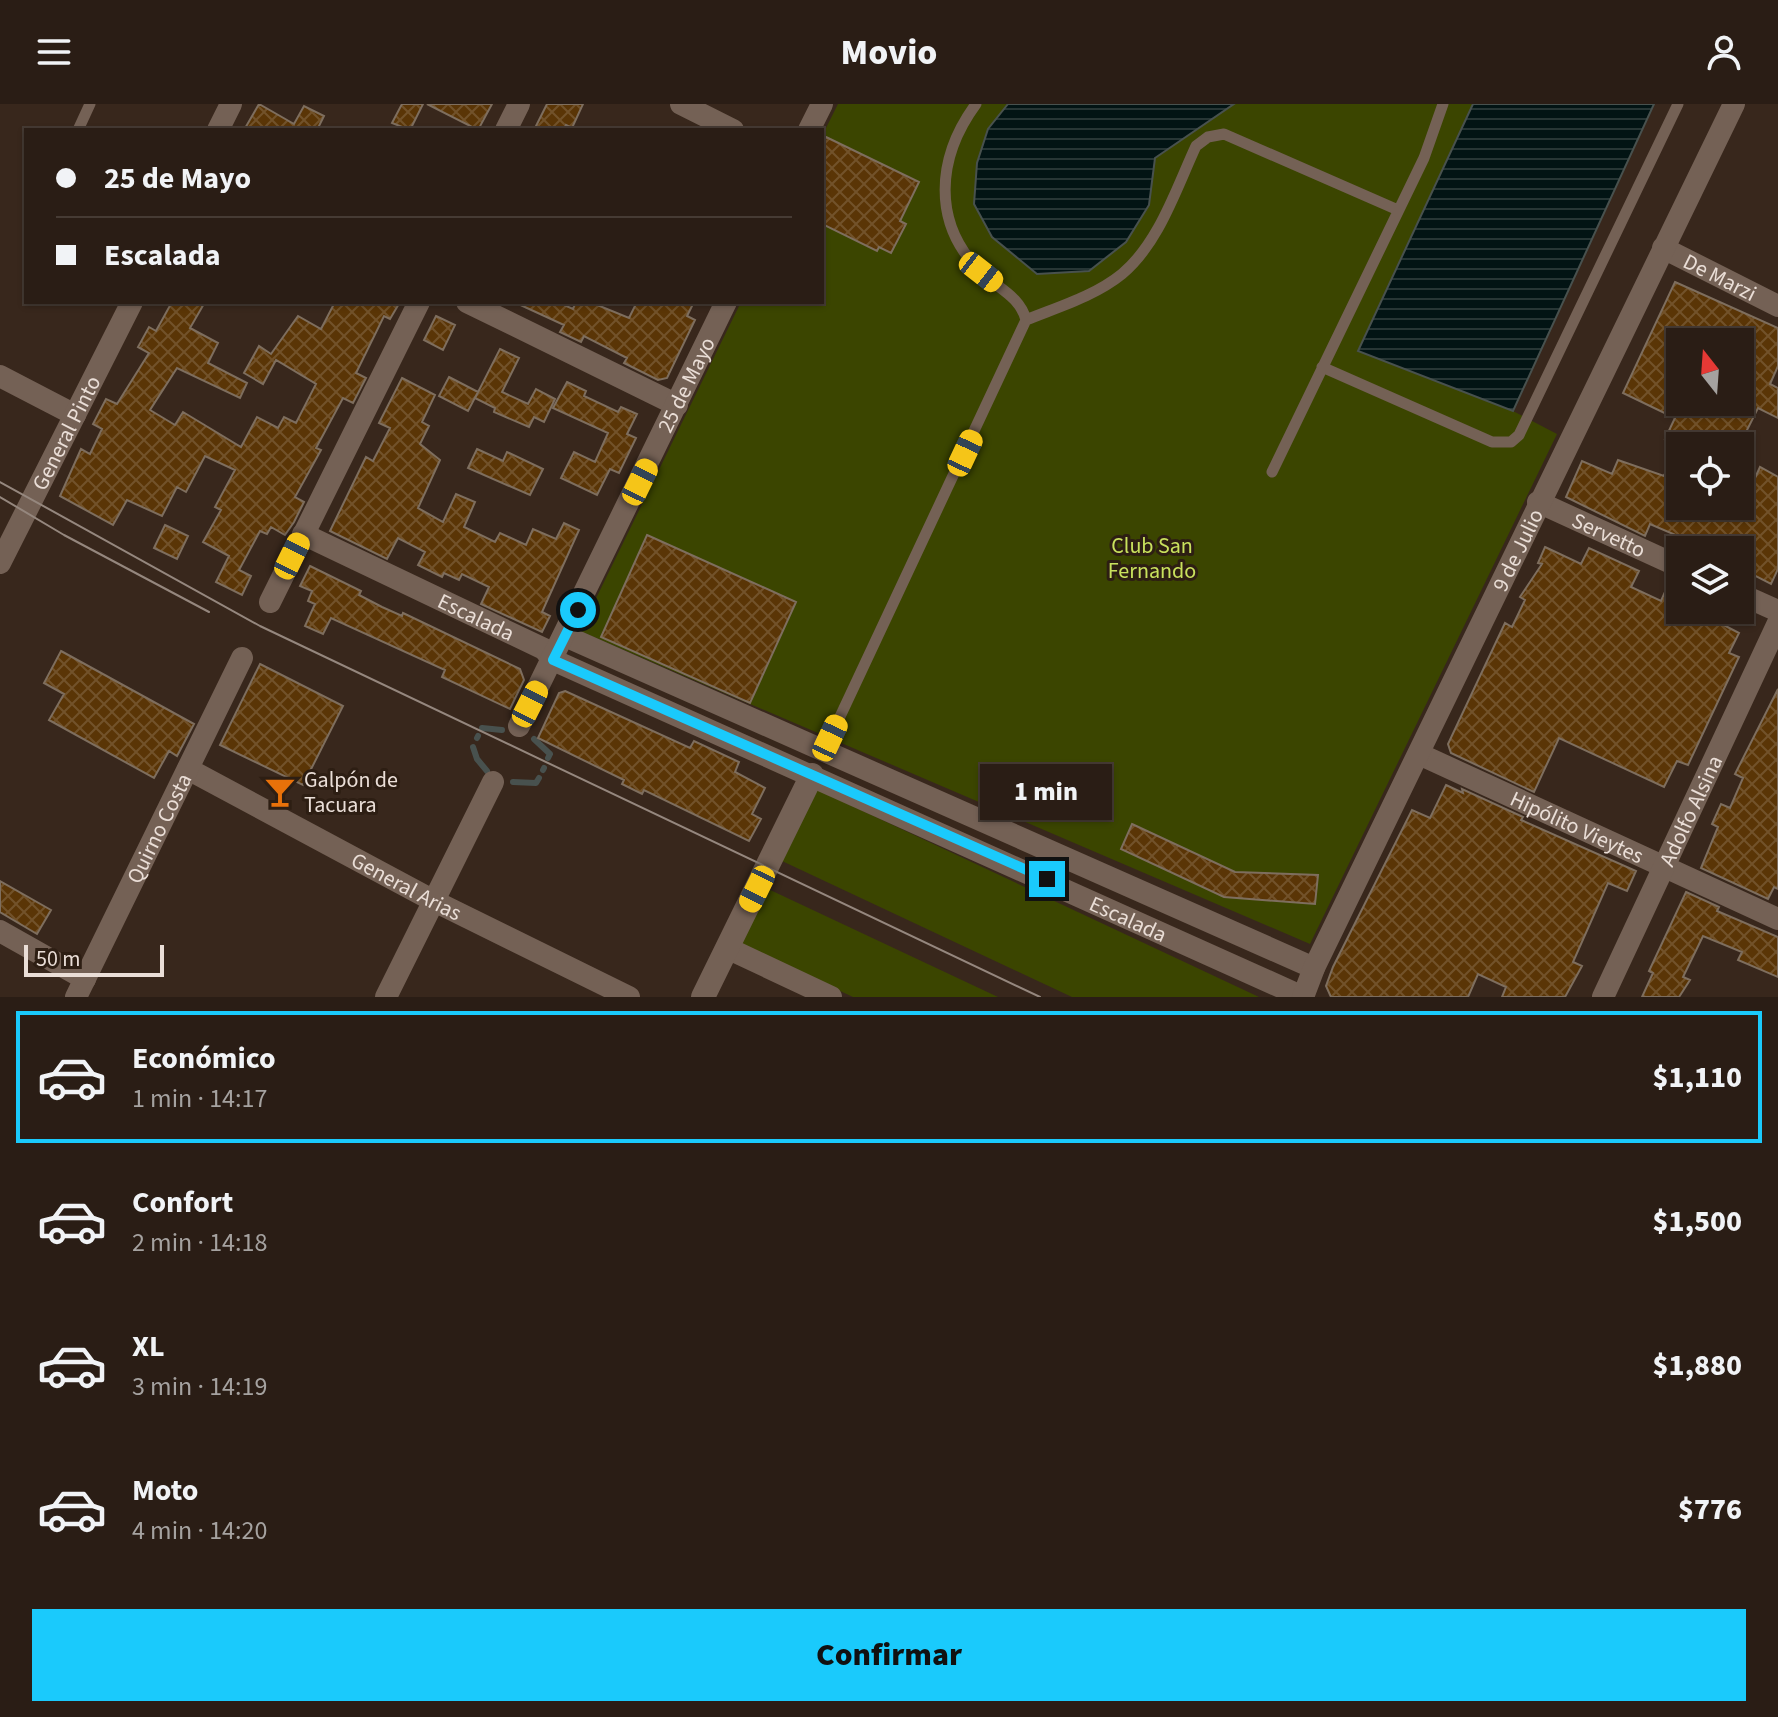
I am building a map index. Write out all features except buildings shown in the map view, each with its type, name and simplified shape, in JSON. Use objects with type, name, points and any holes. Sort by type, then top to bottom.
[{"type":"street","points":[[219,128],[231,104]]},
{"type":"street","points":[[507,128],[519,104]]},
{"type":"street","points":[[681,104],[729,128]]},
{"type":"street","points":[[810,128],[822,104]]},
{"type":"street","name":"9 de Julio","points":[[1303,997],[1314,968],[1538,502],[1734,104]]},
{"type":"street","name":"De Marzi","points":[[1663,248],[1778,306]]},
{"type":"street","name":"General Pinto","points":[[0,563],[131,304]]},
{"type":"street","points":[[270,602],[418,304]]},
{"type":"street","points":[[471,304],[677,405]]},
{"type":"street","name":"25 de Mayo","points":[[519,726],[725,304]]},
{"type":"street","points":[[0,376],[75,415]]},
{"type":"street","name":"Servetto","points":[[1538,502],[1666,561]]},
{"type":"street","name":"Escalada","points":[[303,534],[544,649],[553,660],[1303,997]]},
{"type":"street","points":[[1754,600],[1778,611]]},
{"type":"street","name":"Adolfo Alsina","points":[[1603,997],[1778,623]]},
{"type":"street","name":"Escalada","points":[[565,636],[827,744],[1314,968]]},
{"type":"street","name":"Quirno Costa","points":[[81,988],[242,658]]},
{"type":"street","points":[[703,997],[827,744]]},
{"type":"street","name":"Hipólito Vieytes","points":[[1419,754],[1778,919]]},
{"type":"street","name":"General Arias","points":[[188,769],[434,901],[629,997]]},
{"type":"street","points":[[386,997],[493,782]]},
{"type":"street","points":[[0,931],[81,988]]},
{"type":"street","points":[[727,948],[831,997]]},
{"type":"lane","points":[[79,128],[90,104]]},
{"type":"lane","points":[[976,104],[947,156],[944,186],[950,222],[961,248],[981,272],[1012,296],[1026,320]]},
{"type":"lane","points":[[1272,472],[1424,158],[1443,104]]},
{"type":"lane","points":[[1322,367],[1492,442],[1511,442],[1519,435],[1678,104]]},
{"type":"lane","points":[[827,744],[1026,320],[1090,294],[1121,275],[1156,231],[1196,146],[1208,137],[1224,134],[1398,210]]},
{"type":"green space","name":"Club San Fernando","points":[[838,104],[1008,104],[988,129],[977,163],[1089,271],[1119,245],[1137,223],[1148,197],[1155,158],[1234,104],[1473,104],[1358,351],[1513,411],[1557,434],[1310,944],[580,631],[740,304],[824,304],[824,132]]},
{"type":"green space","points":[[816,789],[1259,997],[1072,997],[782,861]]},
{"type":"green space","points":[[766,888],[998,997],[853,997],[740,944]]},
{"type":"shaded area","points":[[1008,104],[1234,104],[1155,158],[1149,205],[1126,242],[1089,271],[1037,274],[992,237],[974,204],[977,163],[988,129]]},
{"type":"shaded area","points":[[1473,104],[1654,104],[1513,411],[1358,351]]},
{"type":"waterway","points":[[482,728],[502,730]]},
{"type":"waterway","points":[[534,739],[550,754],[548,758]]},
{"type":"waterway","points":[[473,747],[477,759],[487,771]]},
{"type":"waterway","points":[[513,782],[536,783],[539,778]]},
{"type":"tram line","points":[[0,482],[260,626],[1040,997]]},
{"type":"tram line","points":[[0,497],[64,535],[209,612]]},
{"type":"place","name":"Galpón de Tacuara","points":[[280,792]]},
{"type":"route","points":[[578,610],[553,660],[1047,879]]}]
